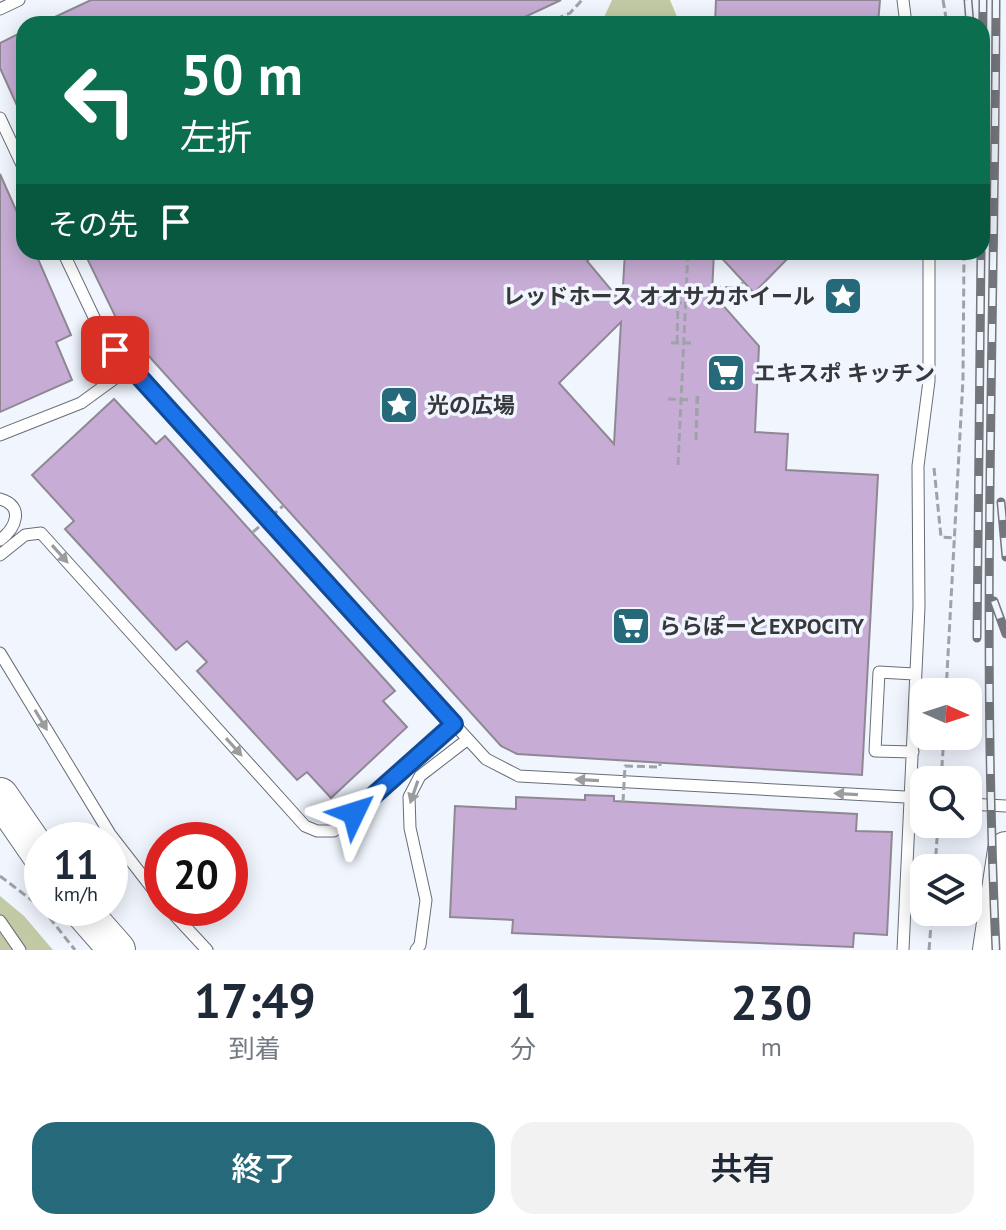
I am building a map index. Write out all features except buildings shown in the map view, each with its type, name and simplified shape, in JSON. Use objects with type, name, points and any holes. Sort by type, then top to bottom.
[{"type":"main road","points":[[0,796],[24,831]]},
{"type":"main road","points":[[991,950],[1006,850]]},
{"type":"main road","points":[[96,926],[117,950]]},
{"type":"lane","points":[[0,9],[19,0]]},
{"type":"lane","points":[[0,118],[16,152]]},
{"type":"lane","points":[[67,260],[101,332],[129,368],[486,759],[519,776],[910,797]]},
{"type":"lane","points":[[912,766],[919,607],[918,466],[929,381],[929,260]]},
{"type":"lane","points":[[0,435],[81,403],[129,368]]},
{"type":"lane","points":[[0,499],[14,508],[17,518],[11,532],[0,540]]},
{"type":"lane","points":[[0,555],[25,535],[41,533],[305,826],[317,831],[334,831],[454,724]]},
{"type":"lane","points":[[0,653],[110,834],[144,878]]},
{"type":"lane","points":[[913,752],[875,751],[879,672],[914,674]]},
{"type":"lane","points":[[416,950],[420,945],[426,900],[410,828],[409,797],[420,776],[468,739]]},
{"type":"lane","points":[[982,805],[1006,806]]},
{"type":"lane","points":[[903,950],[910,816]]},
{"type":"lane","points":[[0,921],[20,950]]},
{"type":"lane","points":[[185,926],[207,950]]},
{"type":"path","points":[[563,16],[582,0]]},
{"type":"path","points":[[678,465],[688,260]]},
{"type":"path","points":[[947,678],[963,379],[964,260]]},
{"type":"path","points":[[713,287],[736,288],[744,282]]},
{"type":"path","points":[[686,285],[700,286]]},
{"type":"path","points":[[685,303],[678,303],[674,343],[695,343]]},
{"type":"path","points":[[689,440],[696,440],[698,392],[692,392]]},
{"type":"path","points":[[668,399],[692,400]]},
{"type":"path","points":[[918,466],[934,467],[941,537],[956,538]]},
{"type":"path","points":[[253,532],[283,506]]},
{"type":"path","points":[[623,802],[625,766],[660,767],[660,763]]},
{"type":"path","points":[[0,876],[24,894]]},
{"type":"path","points":[[929,950],[931,926]]},
{"type":"green space","points":[[612,0],[670,0],[677,16],[605,16]]},
{"type":"green space","points":[[0,896],[24,916],[24,926],[33,926],[53,950],[0,950]]},
{"type":"railway","points":[[968,0],[969,16]]},
{"type":"railway","points":[[983,0],[983,16]]},
{"type":"railway","points":[[996,0],[989,594],[996,950]]},
{"type":"railway","points":[[977,638],[981,260]]},
{"type":"railway","points":[[1001,502],[1006,557]]},
{"type":"railway","points":[[994,601],[1006,634]]},
{"type":"place","name":"レッドホース オオサカホイール","points":[[843,296]]},
{"type":"place","name":"エキスポ キッチン","points":[[726,373]]},
{"type":"place","name":"光の広場","points":[[399,405]]},
{"type":"place","name":"ららぽーとEXPOCITY","points":[[631,626]]},
{"type":"route","points":[[115,350],[454,724],[354,813]]}]
